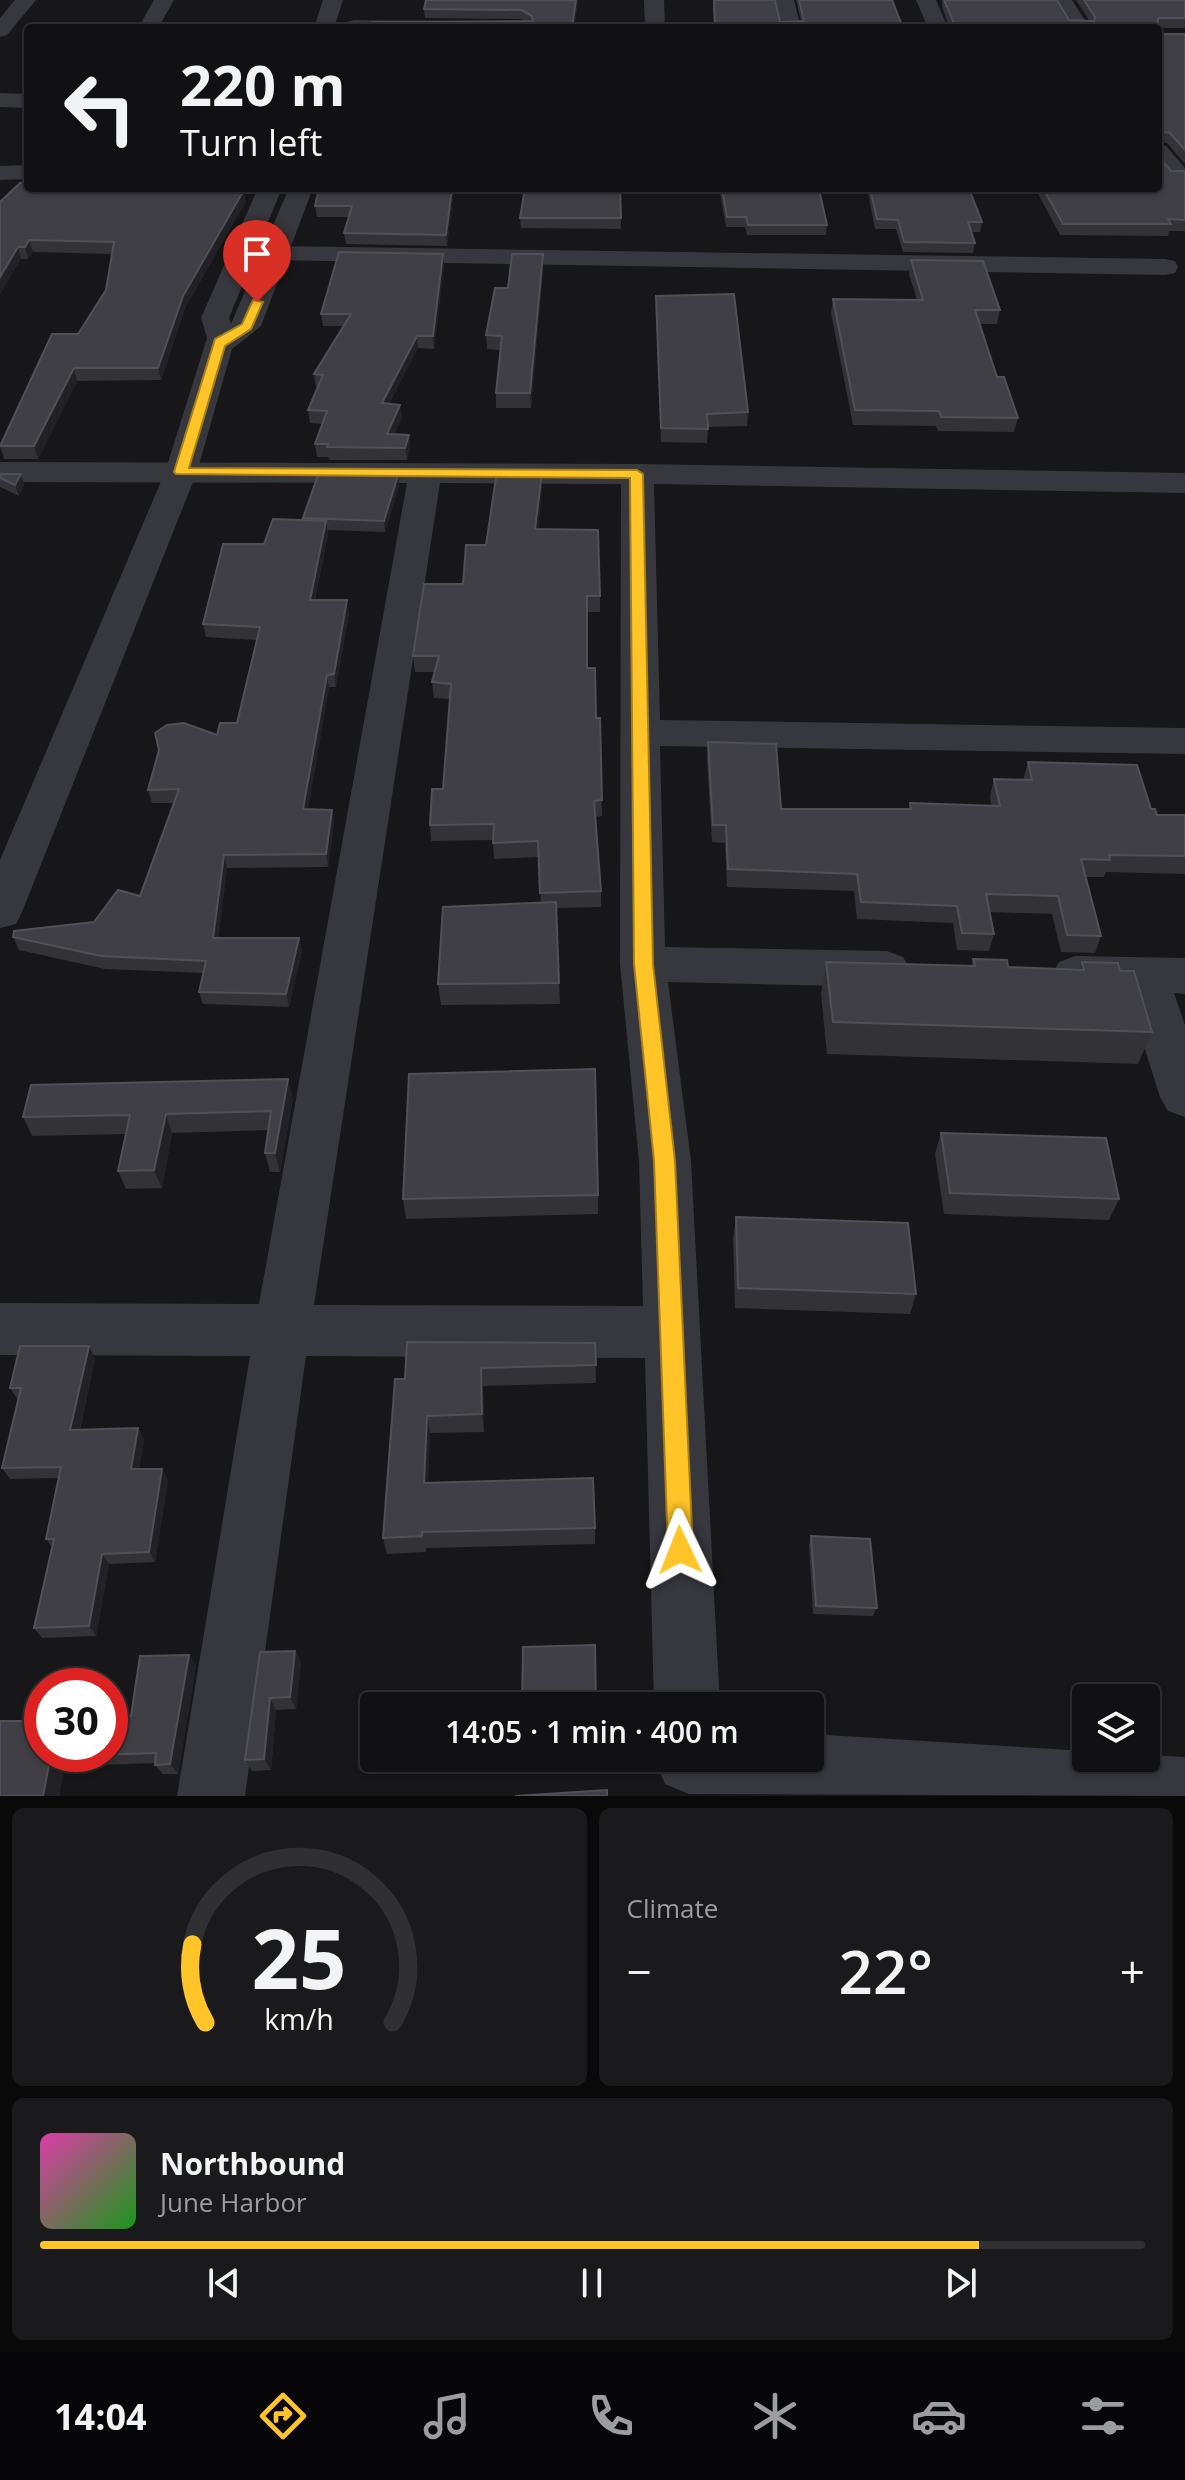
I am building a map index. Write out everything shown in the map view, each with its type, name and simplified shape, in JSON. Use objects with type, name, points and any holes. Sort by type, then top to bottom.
[{"type":"street","points":[[150,24],[164,0]]},
{"type":"street","points":[[325,24],[333,0]]},
{"type":"street","points":[[355,24],[361,0]]},
{"type":"street","points":[[654,0],[655,24]]},
{"type":"street","points":[[784,0],[790,24]]},
{"type":"street","points":[[926,0],[936,24]]},
{"type":"street","points":[[1062,0],[1077,24]]},
{"type":"street","points":[[0,5],[24,2]]},
{"type":"street","points":[[0,31],[24,2]]},
{"type":"street","points":[[0,100],[24,101]]},
{"type":"street","points":[[0,173],[24,172]]},
{"type":"street","points":[[268,192],[215,318],[223,343],[247,326],[299,192]]},
{"type":"street","points":[[276,254],[1165,267]]},
{"type":"street","points":[[0,912],[181,472],[221,339]]},
{"type":"street","points":[[0,472],[637,474],[1185,483]]},
{"type":"street","points":[[211,1796],[282,1330],[425,473]]},
{"type":"street","points":[[637,474],[643,964],[665,1161],[686,1692]]},
{"type":"street","points":[[640,733],[1185,741]]},
{"type":"street","points":[[643,964],[925,970]]},
{"type":"street","points":[[1035,973],[1165,976],[1185,1097]]},
{"type":"street","points":[[0,1329],[672,1332]]},
{"type":"street","points":[[824,1765],[1185,1791]]},
{"type":"building","points":[[426,0],[576,0],[573,24],[371,24],[533,21],[532,16],[521,10],[424,9]]},
{"type":"building","points":[[714,0],[775,0],[780,22],[804,21],[799,0],[892,0],[901,24],[715,24]]},
{"type":"building","points":[[944,0],[1057,0],[1069,20],[1094,21],[1095,17],[1084,0],[1185,0],[1185,18],[1158,18],[1158,24],[954,24]]},
{"type":"building","points":[[1162,34],[1185,34],[1185,150],[1170,133],[1162,132]]},
{"type":"building","points":[[1162,161],[1171,171],[1185,171],[1185,220],[1168,219],[1171,224],[1063,224],[1045,192],[1162,192]]},
{"type":"building","points":[[20,183],[24,183],[24,192],[243,192],[183,296],[158,368],[74,368],[34,446],[0,446],[52,334],[78,334],[106,290],[114,242],[29,240],[25,247],[18,247],[0,277],[0,202]]},
{"type":"building","points":[[318,192],[451,192],[446,235],[344,233],[352,206],[315,206]]},
{"type":"building","points":[[524,192],[620,192],[621,218],[520,218]]},
{"type":"building","points":[[723,192],[820,192],[827,225],[748,225],[746,217],[727,217]]},
{"type":"building","points":[[871,192],[970,192],[982,222],[968,222],[975,243],[904,242],[898,220],[877,219]]},
{"type":"building","points":[[339,252],[443,254],[433,336],[417,336],[382,403],[400,405],[387,434],[409,435],[405,448],[327,447],[328,444],[315,444],[327,411],[308,410],[323,375],[314,374],[351,314],[321,314]]},
{"type":"building","points":[[512,254],[543,254],[530,393],[496,393],[502,336],[486,335],[495,288],[508,288]]},
{"type":"building","points":[[911,260],[983,261],[1000,310],[975,310],[997,377],[1004,377],[1018,418],[941,417],[939,411],[855,410],[833,299],[923,300]]},
{"type":"building","points":[[734,294],[748,412],[707,414],[708,429],[661,428],[656,296]]},
{"type":"building","points":[[497,471],[542,472],[535,529],[598,530],[600,596],[587,596],[587,668],[595,668],[596,718],[600,718],[602,800],[594,801],[601,891],[540,893],[538,841],[493,843],[494,824],[430,825],[432,789],[443,789],[451,684],[432,682],[439,656],[413,656],[424,584],[463,584],[466,545],[486,545]]},
{"type":"building","points":[[0,474],[21,474],[15,485],[0,478]]},
{"type":"building","points":[[318,475],[398,475],[384,521],[303,518]]},
{"type":"building","points":[[273,519],[326,521],[310,600],[347,600],[334,674],[327,675],[303,809],[332,810],[326,854],[224,855],[213,938],[299,938],[286,994],[199,992],[206,961],[101,956],[13,937],[14,931],[94,922],[118,890],[140,896],[179,789],[148,790],[159,750],[155,733],[167,725],[184,723],[217,735],[220,723],[237,723],[260,627],[203,624],[223,544],[264,544]]},
{"type":"building","points":[[708,742],[776,744],[781,809],[911,809],[910,803],[1000,806],[994,779],[1032,780],[1028,762],[1137,765],[1151,809],[1155,809],[1157,815],[1185,815],[1185,856],[1109,855],[1110,860],[1081,859],[1101,936],[1067,935],[1058,896],[986,894],[994,934],[962,933],[957,906],[861,902],[857,874],[728,869],[726,825],[713,825]]},
{"type":"building","points":[[556,902],[559,983],[438,984],[443,907]]},
{"type":"building","points":[[973,959],[1007,960],[1008,967],[1084,970],[1082,962],[1118,963],[1120,971],[1134,971],[1152,1032],[833,1022],[826,962],[975,966]]},
{"type":"building","points":[[595,1069],[598,1195],[403,1199],[409,1074]]},
{"type":"building","points":[[288,1079],[275,1153],[265,1153],[271,1111],[166,1114],[154,1170],[118,1171],[130,1115],[23,1117],[31,1085]]},
{"type":"building","points":[[941,1133],[1106,1138],[1119,1199],[950,1193]]},
{"type":"building","points":[[736,1217],[908,1223],[916,1294],[738,1288]]},
{"type":"building","points":[[407,1342],[595,1343],[596,1365],[481,1368],[482,1414],[427,1416],[424,1483],[593,1478],[595,1528],[422,1532],[422,1536],[383,1538],[395,1379],[405,1379]]},
{"type":"building","points":[[20,1346],[89,1346],[70,1430],[138,1428],[131,1469],[162,1469],[149,1552],[102,1554],[89,1626],[34,1628],[54,1539],[46,1539],[61,1467],[2,1468],[21,1388],[10,1388]]},
{"type":"building","points":[[811,1536],[870,1539],[877,1608],[816,1606]]},
{"type":"building","points":[[595,1645],[596,1692],[522,1692],[523,1647]]},
{"type":"building","points":[[295,1651],[290,1697],[270,1698],[264,1759],[245,1760],[260,1652]]},
{"type":"building","points":[[189,1655],[170,1764],[155,1765],[156,1753],[128,1754],[128,1716],[131,1716],[140,1656]]},
{"type":"building","points":[[0,1721],[24,1721],[24,1772],[48,1772],[43,1796],[0,1796]]},
{"type":"building","points":[[607,1790],[607,1796],[515,1796]]},
{"type":"route","points":[[257,302],[247,326],[223,343],[221,339],[181,472],[637,474],[643,964],[665,1161],[680,1550]]}]
